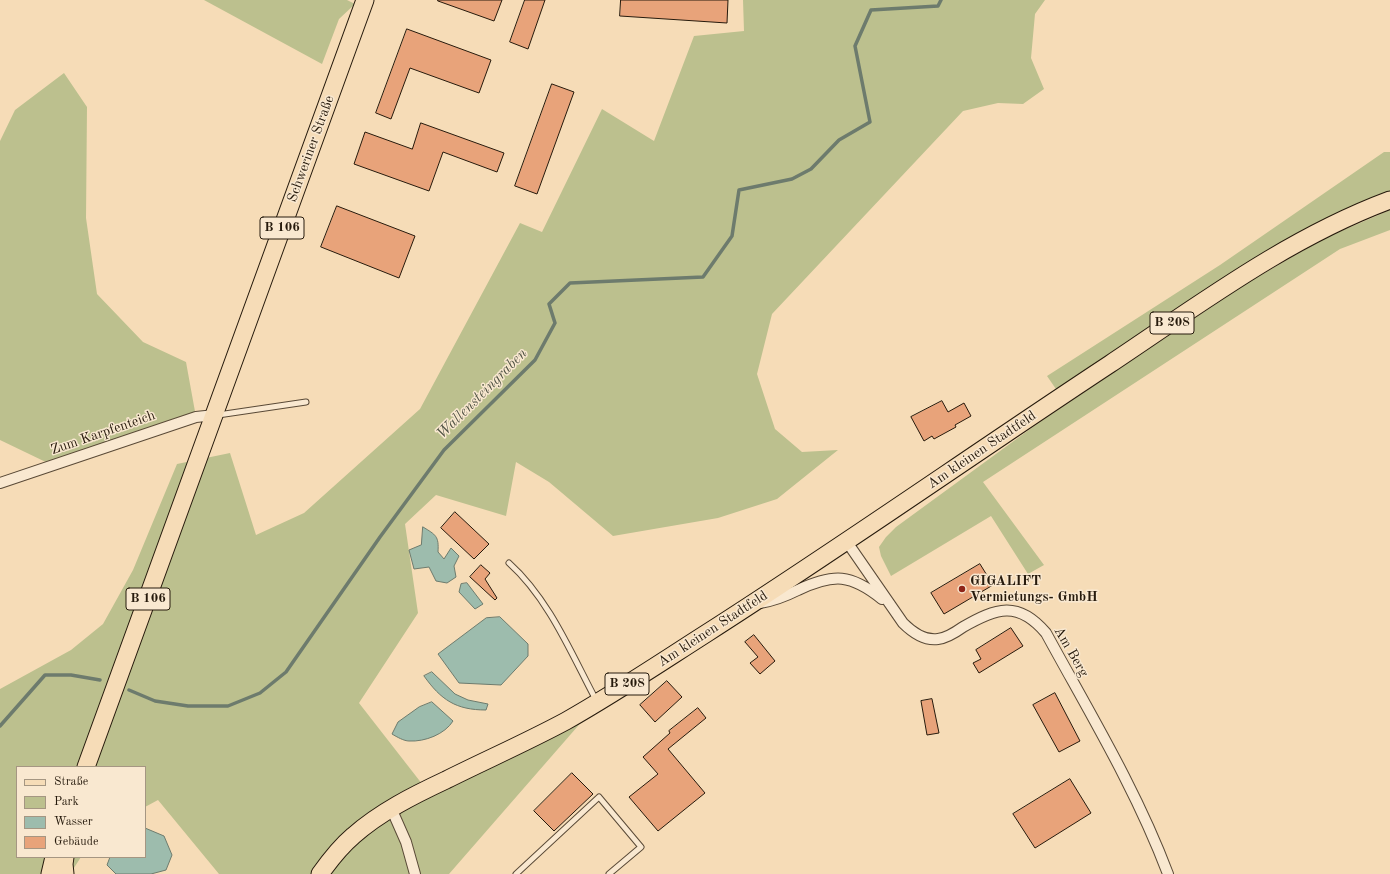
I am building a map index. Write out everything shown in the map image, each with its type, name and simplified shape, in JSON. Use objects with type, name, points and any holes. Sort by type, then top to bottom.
[{"type":"main road","name":"Schweriner Straße","points":[[86,766],[200,457],[364,0]]},
{"type":"main road","name":"Am kleinen Stadtfeld","points":[[320,874],[332,858],[354,835],[392,808],[426,789],[543,733],[598,703],[847,542],[1060,397],[1235,281],[1289,247],[1344,219],[1390,200]]},
{"type":"main road","points":[[50,874],[54,858]]},
{"type":"main road","points":[[65,858],[65,874]]},
{"type":"street","name":"Zum Karpfenteich","points":[[0,483],[196,417],[215,415]]},
{"type":"street","name":"Am Berg","points":[[847,542],[888,604],[907,628],[921,637],[930,639],[947,637],[984,616],[1006,610],[1027,616],[1037,623],[1046,633],[1141,808],[1155,839],[1168,874]]},
{"type":"street","points":[[753,603],[766,602],[781,598],[814,583],[841,578],[864,585],[888,604]]},
{"type":"street","points":[[392,808],[406,842],[415,874]]},
{"type":"lane","points":[[215,415],[306,402]]},
{"type":"lane","points":[[509,563],[520,572],[537,594],[558,627],[598,703]]},
{"type":"lane","points":[[516,874],[599,797],[641,847],[609,874]]},
{"type":"green space","points":[[204,0],[347,0],[355,4],[339,19],[322,64]]},
{"type":"green space","points":[[743,0],[1045,0],[1035,14],[1031,58],[1044,89],[1023,104],[998,103],[963,111],[772,314],[757,374],[775,429],[802,452],[838,450],[777,499],[718,518],[613,536],[549,482],[516,462],[506,516],[436,495],[405,524],[418,613],[359,703],[426,789],[598,703],[449,874],[219,874],[158,800],[146,806],[146,766],[16,766],[16,858],[80,858],[70,874],[0,874],[0,689],[71,650],[103,624],[133,570],[177,464],[230,453],[256,535],[304,513],[420,409],[520,223],[542,232],[602,109],[654,141],[694,36],[744,31]]},
{"type":"green space","points":[[64,73],[87,107],[86,218],[97,294],[143,342],[186,362],[196,417],[52,465],[0,440],[0,141],[15,110]]},
{"type":"green space","points":[[1384,152],[1390,152],[1390,196],[1058,392],[1047,376],[1220,265]]},
{"type":"green space","points":[[1390,210],[1390,230],[1340,249],[983,482],[1044,565],[1028,574],[991,516],[891,576],[881,556],[879,547],[896,527],[1037,424],[1247,283],[1325,238]]},
{"type":"water","points":[[423,527],[436,536],[438,542],[438,552],[444,559],[451,548],[459,556],[454,566],[456,577],[447,583],[436,581],[429,567],[414,569],[409,550],[421,545]]},
{"type":"water","points":[[467,583],[483,604],[475,609],[459,592],[461,584]]},
{"type":"water","points":[[500,617],[528,644],[528,656],[501,685],[459,683],[438,654],[486,618]]},
{"type":"water","points":[[432,672],[455,694],[468,700],[488,704],[486,710],[466,708],[450,702],[430,684],[424,676]]},
{"type":"water","points":[[432,702],[453,721],[445,730],[428,739],[415,741],[398,738],[392,734],[398,722],[419,707]]},
{"type":"water","points":[[146,828],[164,836],[172,855],[166,870],[151,874],[116,874],[107,865],[110,858],[146,858]]},
{"type":"building","points":[[438,0],[502,0],[494,21]]},
{"type":"building","points":[[525,0],[545,0],[528,49],[510,42]]},
{"type":"building","points":[[621,0],[728,0],[727,23],[620,16]]},
{"type":"building","points":[[407,29],[491,60],[479,93],[410,68],[391,119],[376,113]]},
{"type":"building","points":[[552,84],[574,92],[537,194],[515,186]]},
{"type":"building","points":[[421,123],[504,153],[497,172],[443,152],[429,191],[354,164],[365,132],[412,149]]},
{"type":"building","points":[[337,206],[415,236],[399,278],[321,247]]},
{"type":"building","points":[[942,401],[948,412],[964,403],[971,416],[955,425],[956,427],[934,439],[932,436],[924,441],[911,417]]},
{"type":"building","points":[[455,512],[489,544],[474,559],[441,528]]},
{"type":"building","name":"GIGALIFT Vermietungs- GmbH","points":[[980,564],[993,585],[944,614],[931,593]]},
{"type":"building","points":[[481,565],[490,573],[485,579],[497,598],[495,600],[470,577]]},
{"type":"building","points":[[1011,628],[1023,646],[979,673],[973,663],[981,659],[976,650]]},
{"type":"building","points":[[754,635],[775,661],[760,674],[750,663],[758,657],[745,642]]},
{"type":"building","points":[[667,681],[682,697],[655,722],[640,705]]},
{"type":"building","points":[[1055,693],[1080,741],[1059,752],[1033,705]]},
{"type":"building","points":[[932,699],[939,733],[927,735],[921,701]]},
{"type":"building","points":[[698,708],[706,718],[668,749],[705,793],[658,831],[629,797],[658,774],[643,757],[670,733],[669,731]]},
{"type":"building","points":[[572,773],[593,794],[554,831],[534,811]]},
{"type":"building","points":[[1070,779],[1091,813],[1035,848],[1013,814]]},
{"type":"waterway","name":"Wallensteingraben","points":[[129,690],[155,701],[188,706],[228,706],[260,693],[286,672],[380,537],[444,450],[535,360],[555,323],[549,304],[570,283],[703,277],[732,236],[739,190],[792,179],[811,169],[839,140],[870,122],[855,46],[871,10],[938,6],[941,0]]},
{"type":"waterway","name":"Wallensteingraben","points":[[0,726],[45,675],[71,675],[100,680]]},
{"type":"place","name":"GIGALIFT Vermietungs- GmbH","points":[[962,589]]}]
